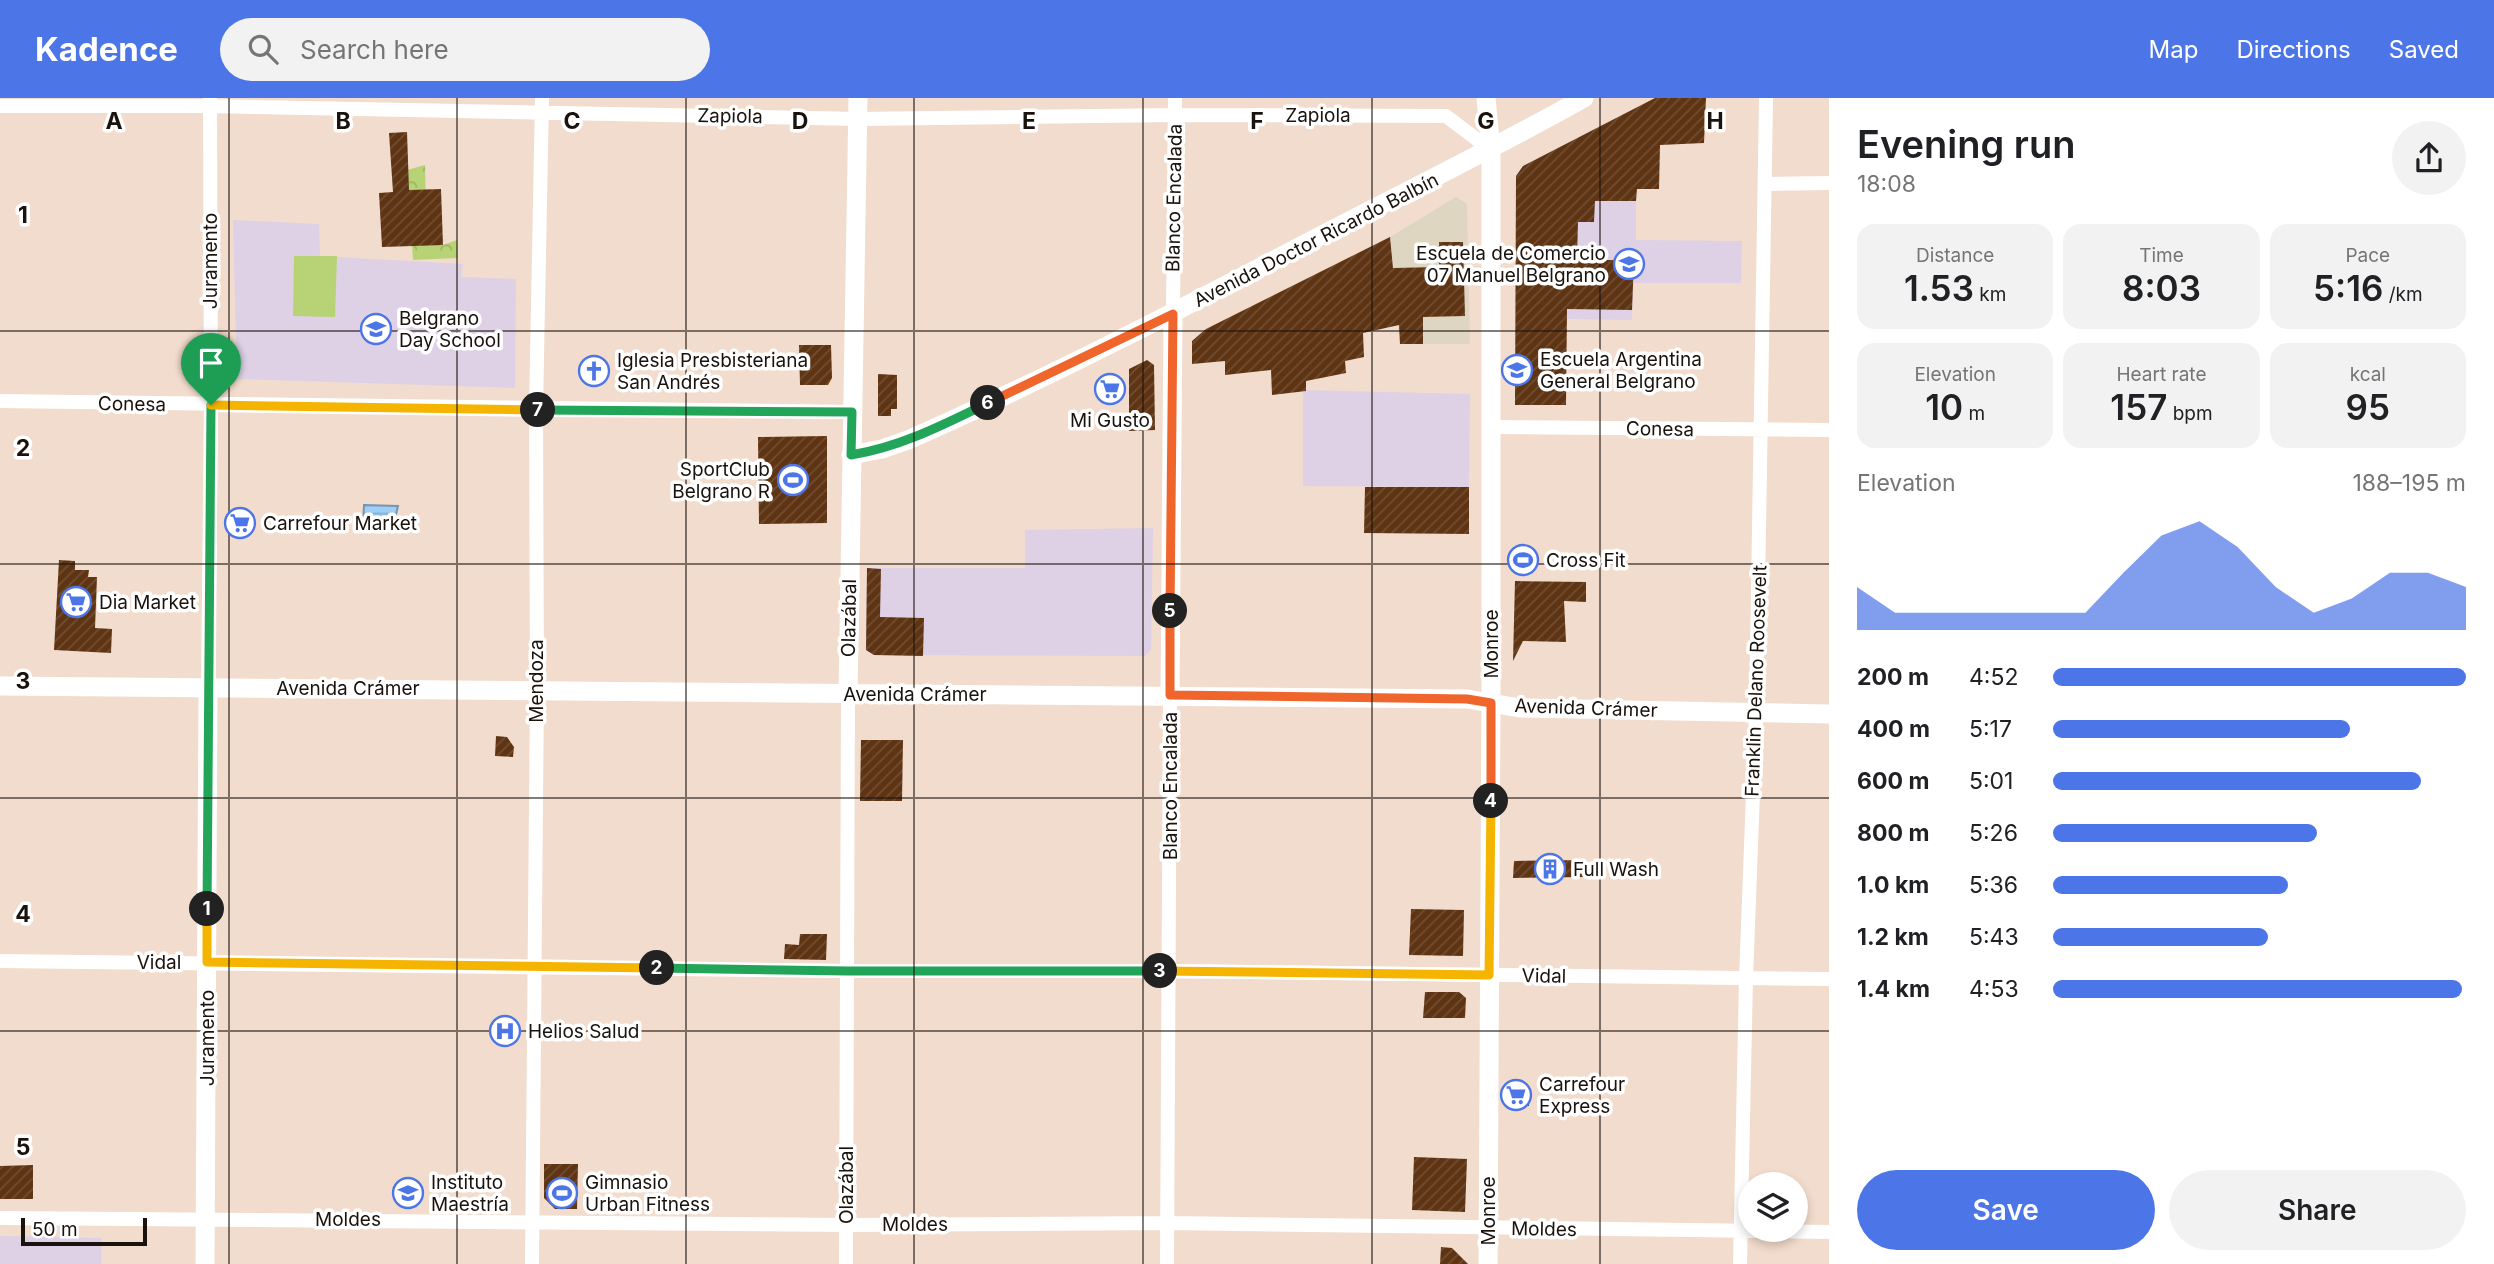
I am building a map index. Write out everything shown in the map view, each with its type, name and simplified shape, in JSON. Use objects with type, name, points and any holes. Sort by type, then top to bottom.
[{"type":"main road","name":"Olazábal","points":[[848,694],[858,98]]},
{"type":"main road","name":"Monroe","points":[[1486,98],[1490,150],[1491,427],[1488,1264]]},
{"type":"main road","name":"Avenida Doctor Ricardo Balbín","points":[[851,455],[908,440],[1173,314],[1490,150],[1584,98]]},
{"type":"main road","name":"Blanco Encalada","points":[[1170,695],[1173,314]]},
{"type":"main road","name":"Avenida Crámer","points":[[0,686],[1467,699],[1520,708],[1829,714]]},
{"type":"main road","name":"Juramento","points":[[205,1264],[208,687]]},
{"type":"street","name":"Blanco Encalada","points":[[1173,314],[1175,98]]},
{"type":"street","name":"Franklin Delano Roosevelt","points":[[1742,1172],[1756,713],[1766,98]]},
{"type":"street","name":"Zapiola","points":[[0,106],[210,102],[542,105],[858,119],[1175,115],[1446,116],[1490,150]]},
{"type":"street","name":"Juramento","points":[[208,687],[210,102]]},
{"type":"street","name":"Mendoza","points":[[532,1264],[537,689],[536,410],[542,105]]},
{"type":"street","points":[[1765,184],[1829,183]]},
{"type":"street","name":"Conesa","points":[[0,401],[852,412]]},
{"type":"street","name":"Conesa","points":[[1491,427],[1829,430]]},
{"type":"street","name":"Olazábal","points":[[846,1264],[848,694]]},
{"type":"street","name":"Blanco Encalada","points":[[1167,1264],[1170,695]]},
{"type":"street","name":"Vidal","points":[[0,961],[1829,979]]},
{"type":"street","name":"Moldes","points":[[0,1218],[846,1225],[1168,1223],[1738,1232]]},
{"type":"street","name":"Moldes","points":[[1808,1232],[1829,1232]]},
{"type":"street","name":"Franklin Delano Roosevelt","points":[[1740,1264],[1741,1242]]},
{"type":"shaded area","points":[[1456,197],[1467,204],[1470,344],[1400,344],[1390,237]]},
{"type":"shaded area","name":"Escuela de Comercio 07 Manuel Belgrano","points":[[1595,201],[1636,201],[1636,240],[1742,241],[1741,283],[1633,283],[1632,320],[1516,318],[1577,245],[1578,222]]},
{"type":"shaded area","name":"Belgrano Day School","points":[[233,220],[319,224],[320,256],[463,264],[461,277],[516,279],[515,388],[237,379]]},
{"type":"shaded area","points":[[1303,390],[1470,394],[1469,487],[1303,486]]},
{"type":"shaded area","points":[[1153,528],[1151,650],[1145,656],[874,655],[866,650],[867,568],[1025,568],[1025,530]]},
{"type":"shaded area","points":[[0,1236],[102,1238],[101,1264],[0,1264]]},
{"type":"green space","points":[[425,165],[427,245],[443,245],[457,240],[458,258],[413,260],[407,170]]},
{"type":"green space","points":[[294,256],[337,256],[335,317],[293,316]]},
{"type":"water","points":[[364,505],[398,506],[393,527],[363,524]]},
{"type":"building","points":[[1655,98],[1706,98],[1704,143],[1660,145],[1659,189],[1637,189],[1636,201],[1595,201],[1594,222],[1578,222],[1577,260],[1634,260],[1632,310],[1567,309],[1566,405],[1515,405],[1516,176],[1523,166]]},
{"type":"building","points":[[407,132],[409,190],[441,189],[443,245],[382,247],[379,193],[393,192],[389,133]]},
{"type":"building","points":[[1390,237],[1393,268],[1439,267],[1439,242],[1463,242],[1465,316],[1423,317],[1423,344],[1400,344],[1399,325],[1363,333],[1364,357],[1345,361],[1346,373],[1306,381],[1306,391],[1272,395],[1271,370],[1225,375],[1225,361],[1192,364],[1192,341],[1206,329]]},
{"type":"building","points":[[799,345],[831,345],[832,378],[828,385],[800,385]]},
{"type":"building","points":[[1147,360],[1154,365],[1155,430],[1129,431],[1129,369]]},
{"type":"building","points":[[878,374],[897,375],[897,409],[891,409],[891,416],[878,416]]},
{"type":"building","name":"SportClub Belgrano R","points":[[827,436],[827,523],[759,524],[758,437]]},
{"type":"building","points":[[1365,487],[1469,487],[1469,534],[1364,533]]},
{"type":"building","name":"Dia Market","points":[[59,560],[75,561],[75,570],[89,570],[88,577],[97,577],[95,628],[112,629],[111,653],[54,650]]},
{"type":"building","points":[[867,568],[881,569],[880,617],[924,618],[923,656],[874,655],[866,650]]},
{"type":"building","points":[[1515,581],[1586,582],[1586,602],[1564,601],[1566,642],[1523,641],[1513,661]]},
{"type":"building","points":[[496,736],[507,737],[514,747],[513,757],[495,756]]},
{"type":"building","points":[[861,740],[903,740],[902,801],[860,801]]},
{"type":"building","name":"Full Wash","points":[[1586,860],[1586,877],[1513,878],[1514,861]]},
{"type":"building","points":[[1411,909],[1464,910],[1463,956],[1409,955]]},
{"type":"building","points":[[800,934],[827,934],[826,960],[784,959],[785,944],[799,945]]},
{"type":"building","points":[[1425,992],[1459,992],[1466,998],[1465,1018],[1423,1018]]},
{"type":"building","points":[[1510,1086],[1529,1086],[1529,1106],[1510,1106]]},
{"type":"building","points":[[1414,1157],[1467,1159],[1465,1212],[1412,1210]]},
{"type":"building","points":[[544,1164],[578,1164],[577,1209],[555,1209],[544,1198]]},
{"type":"building","points":[[33,1165],[33,1199],[0,1199],[0,1166]]},
{"type":"building","points":[[1441,1247],[1452,1248],[1468,1264],[1440,1264]]},
{"type":"place","name":"Escuela de Comercio 07 Manuel Belgrano","points":[[1629,264]]},
{"type":"place","name":"Belgrano Day School","points":[[376,329]]},
{"type":"place","name":"Escuela Argentina General Belgrano","points":[[1517,370]]},
{"type":"place","name":"Iglesia Presbisteriana San Andrés","points":[[594,371]]},
{"type":"place","name":"Mi Gusto","points":[[1110,389]]},
{"type":"place","name":"SportClub Belgrano R","points":[[793,480]]},
{"type":"place","name":"Carrefour Market","points":[[240,523]]},
{"type":"place","name":"Cross Fit","points":[[1523,560]]},
{"type":"place","name":"Dia Market","points":[[76,602]]},
{"type":"place","name":"Full Wash","points":[[1550,869]]},
{"type":"place","name":"Helios Salud","points":[[505,1031]]},
{"type":"place","name":"Carrefour Express","points":[[1516,1095]]},
{"type":"place","name":"Instituto Maestría","points":[[408,1193]]},
{"type":"place","name":"Gimnasio Urban Fitness","points":[[562,1193]]},
{"type":"route","points":[[1173,314],[1170,695],[1467,699],[1491,703],[1489,975],[847,971],[207,962],[211,405],[852,412],[851,455],[882,449],[943,425],[1173,314]]}]
